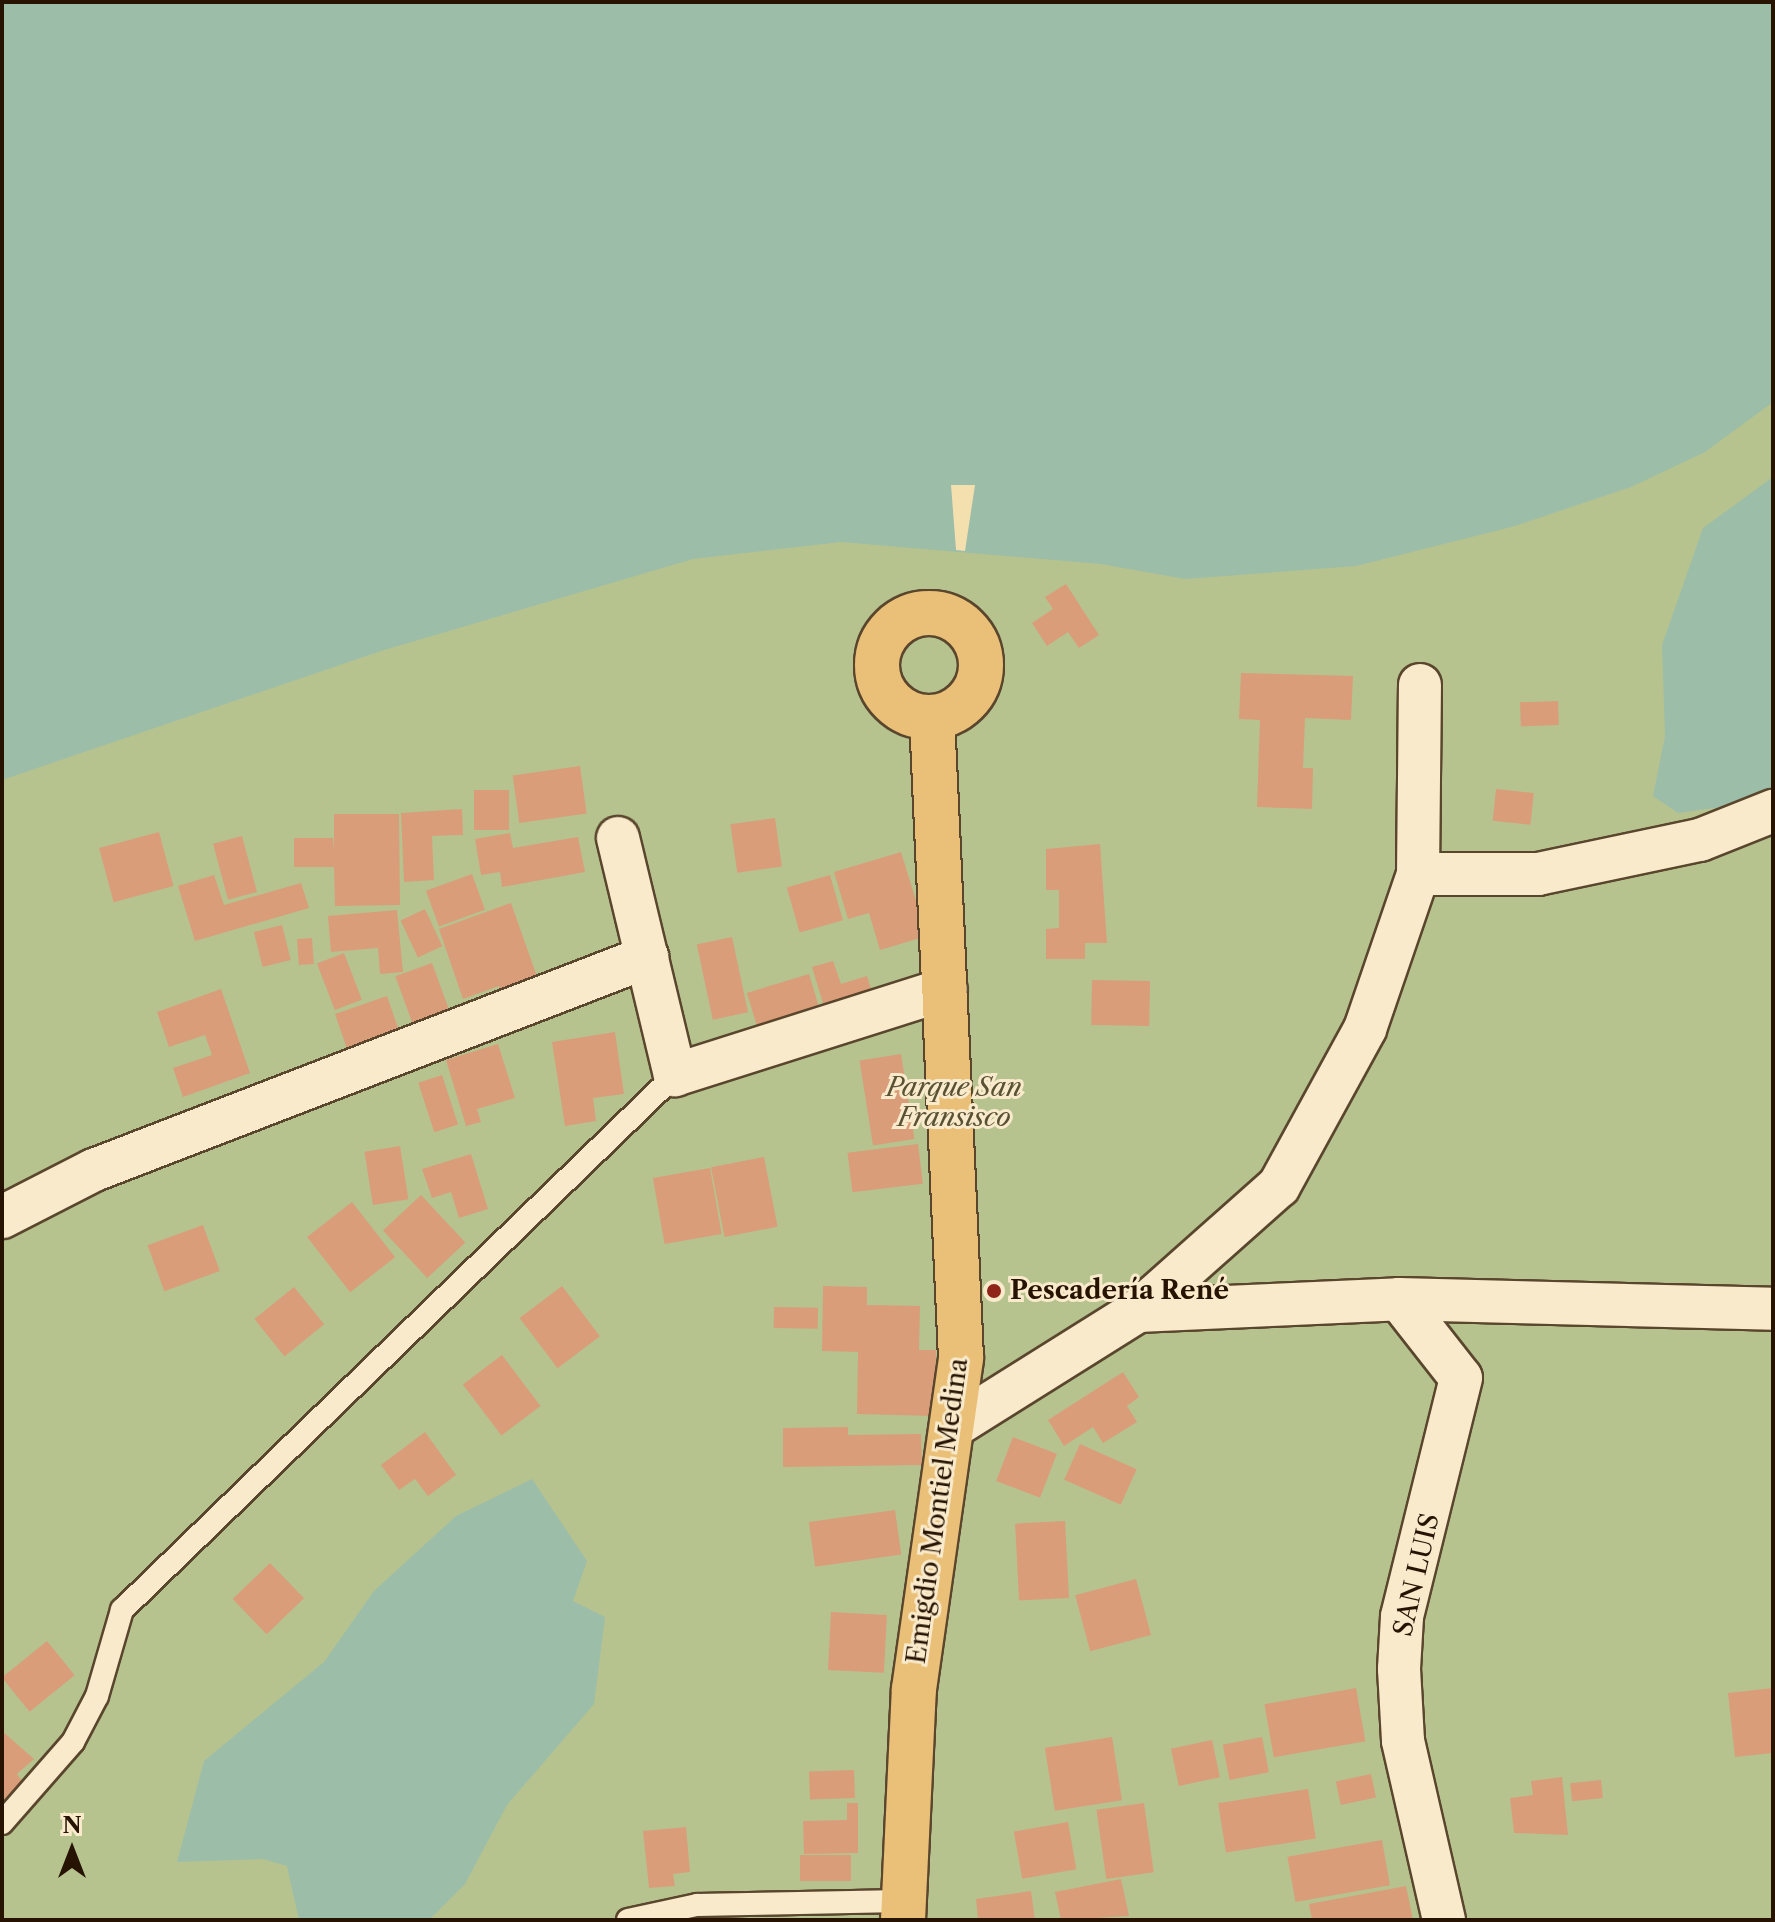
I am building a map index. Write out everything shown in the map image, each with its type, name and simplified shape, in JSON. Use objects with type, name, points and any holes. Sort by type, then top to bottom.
[{"type":"main road","name":"Emigdio Montiel Medina","points":[[903,1910],[914,1689],[956,1425],[961,1358],[932,718]]},
{"type":"street","points":[[956,1425],[1138,1311],[1279,1186],[1365,1029],[1418,874],[1420,685]]},
{"type":"street","points":[[1418,874],[1538,874],[1700,840],[1773,811]]},
{"type":"street","points":[[618,838],[675,1075],[946,989]]},
{"type":"street","points":[[2,1217],[94,1170],[647,957]]},
{"type":"street","points":[[1138,1311],[1399,1299],[1773,1309]]},
{"type":"street","name":"SAN LUIS","points":[[1399,1299],[1461,1378],[1402,1617],[1399,1669],[1403,1741],[1444,1920]]},
{"type":"lane","points":[[2,1823],[73,1742],[97,1696],[122,1610],[675,1075]]},
{"type":"lane","points":[[628,1920],[697,1905],[903,1910]]},
{"type":"green space","name":"Parque San Fransisco","points":[[1773,124],[1773,1920],[2,1920],[2,446]]},
{"type":"shaded area","points":[[2,2],[1773,2],[1773,402],[1705,452],[1631,487],[1515,526],[1356,566],[1185,579],[1101,564],[841,542],[693,559],[381,651],[2,780]]},
{"type":"shaded area","points":[[1773,477],[1773,800],[1678,813],[1653,796],[1665,736],[1662,645],[1703,528]]},
{"type":"shaded area","points":[[532,1479],[587,1561],[573,1601],[605,1617],[594,1704],[507,1805],[465,1884],[429,1920],[299,1920],[287,1866],[263,1859],[177,1862],[204,1761],[324,1662],[374,1591],[456,1516]]},
{"type":"pier","points":[[951,485],[975,485],[965,551],[956,550]]},
{"type":"building","points":[[1066,584],[1099,635],[1079,648],[1068,632],[1047,646],[1032,623],[1053,609],[1045,597]]},
{"type":"building","points":[[1241,673],[1353,676],[1351,720],[1305,718],[1303,768],[1313,768],[1312,809],[1257,807],[1260,720],[1239,719]]},
{"type":"building","points":[[1558,701],[1559,725],[1521,726],[1520,702]]},
{"type":"building","points":[[580,766],[587,814],[519,823],[513,775]]},
{"type":"building","points":[[1496,789],[1534,793],[1530,825],[1493,821]]},
{"type":"building","points":[[474,790],[509,790],[509,830],[474,830]]},
{"type":"building","points":[[462,809],[463,835],[432,836],[434,880],[404,882],[401,813]]},
{"type":"building","points":[[334,814],[399,814],[400,905],[335,906],[334,867],[294,867],[294,838],[333,838],[334,852]]},
{"type":"building","points":[[775,818],[782,867],[737,873],[730,824]]},
{"type":"building","points":[[159,832],[173,886],[114,902],[99,848]]},
{"type":"building","points":[[510,833],[513,848],[578,837],[585,872],[502,887],[500,872],[481,875],[475,839]]},
{"type":"building","points":[[242,836],[257,892],[228,900],[213,844]]},
{"type":"building","points":[[1100,844],[1107,943],[1085,943],[1085,959],[1046,959],[1046,929],[1059,928],[1059,890],[1046,890],[1046,849]]},
{"type":"building","points":[[901,852],[927,936],[880,950],[869,913],[848,919],[834,872]]},
{"type":"building","points":[[472,874],[485,910],[439,926],[426,891]]},
{"type":"building","points":[[214,875],[224,905],[301,883],[309,908],[195,941],[178,886]]},
{"type":"building","points":[[830,875],[843,920],[800,933],[787,887]]},
{"type":"building","points":[[511,903],[540,985],[503,997],[499,986],[463,999],[439,929]]},
{"type":"building","points":[[425,909],[442,946],[418,958],[401,920]]},
{"type":"building","points":[[397,910],[403,972],[380,974],[378,948],[331,952],[328,916]]},
{"type":"building","points":[[282,925],[291,960],[263,967],[254,932]]},
{"type":"building","points":[[732,937],[748,1012],[713,1020],[697,944]]},
{"type":"building","points":[[312,938],[314,964],[299,965],[297,939]]},
{"type":"building","points":[[344,953],[362,1000],[335,1010],[317,963]]},
{"type":"building","points":[[833,961],[841,984],[867,976],[874,999],[826,1013],[812,967]]},
{"type":"building","points":[[432,963],[452,1018],[416,1032],[395,976]]},
{"type":"building","points":[[809,974],[821,1013],[759,1032],[747,993]]},
{"type":"building","points":[[1092,980],[1150,981],[1149,1026],[1091,1025]]},
{"type":"building","points":[[221,989],[250,1073],[183,1097],[173,1068],[212,1055],[205,1035],[169,1047],[157,1012]]},
{"type":"building","points":[[387,996],[399,1030],[347,1048],[335,1014]]},
{"type":"building","points":[[615,1032],[624,1094],[593,1098],[596,1121],[565,1126],[552,1042]]},
{"type":"building","points":[[498,1044],[515,1098],[477,1109],[481,1122],[466,1126],[446,1060]]},
{"type":"building","points":[[901,1054],[914,1139],[873,1146],[860,1061]]},
{"type":"building","points":[[442,1075],[458,1124],[434,1132],[418,1083]]},
{"type":"building","points":[[918,1144],[923,1184],[852,1192],[848,1153]]},
{"type":"building","points":[[400,1146],[408,1199],[373,1205],[364,1152]]},
{"type":"building","points":[[471,1154],[488,1209],[459,1218],[451,1192],[432,1198],[422,1169]]},
{"type":"building","points":[[764,1157],[778,1227],[725,1237],[711,1167]]},
{"type":"building","points":[[710,1168],[722,1234],[665,1244],[653,1178]]},
{"type":"building","points":[[421,1195],[465,1243],[427,1278],[383,1230]]},
{"type":"building","points":[[352,1202],[395,1257],[350,1292],[307,1237]]},
{"type":"building","points":[[203,1225],[220,1271],[164,1291],[148,1245]]},
{"type":"building","points":[[562,1286],[600,1336],[558,1368],[520,1318]]},
{"type":"building","points":[[823,1286],[867,1287],[867,1305],[920,1306],[919,1350],[936,1350],[935,1416],[857,1414],[858,1352],[822,1351]]},
{"type":"building","points":[[294,1287],[324,1324],[285,1356],[254,1319]]},
{"type":"building","points":[[774,1307],[818,1308],[818,1329],[774,1328]]},
{"type":"building","points":[[502,1355],[541,1406],[501,1436],[463,1384]]},
{"type":"building","points":[[1123,1372],[1139,1397],[1127,1406],[1137,1422],[1103,1443],[1093,1427],[1064,1446],[1048,1420]]},
{"type":"building","points":[[848,1427],[848,1435],[921,1434],[922,1465],[783,1467],[783,1428]]},
{"type":"building","points":[[425,1432],[456,1475],[428,1496],[415,1479],[399,1490],[381,1465]]},
{"type":"building","points":[[1013,1437],[1057,1454],[1040,1498],[996,1481]]},
{"type":"building","points":[[1080,1444],[1137,1469],[1121,1505],[1064,1480]]},
{"type":"building","points":[[895,1510],[901,1555],[815,1567],[809,1522]]},
{"type":"building","points":[[1065,1521],[1069,1598],[1019,1601],[1015,1524]]},
{"type":"building","points":[[270,1563],[304,1598],[267,1634],[233,1599]]},
{"type":"building","points":[[1136,1579],[1151,1635],[1090,1651],[1075,1595]]},
{"type":"building","points":[[831,1612],[887,1615],[884,1673],[828,1670]]},
{"type":"building","points":[[47,1641],[75,1675],[30,1712],[2,1677]]},
{"type":"building","points":[[1356,1688],[1365,1741],[1274,1757],[1264,1704]]},
{"type":"building","points":[[1773,1688],[1773,1753],[1735,1757],[1728,1693]]},
{"type":"building","points":[[2,1731],[34,1759],[17,1774],[23,1783],[4,1799]]},
{"type":"building","points":[[1112,1737],[1122,1800],[1055,1811],[1045,1748]]},
{"type":"building","points":[[1262,1737],[1269,1772],[1230,1780],[1223,1745]]},
{"type":"building","points":[[1212,1740],[1220,1777],[1179,1786],[1171,1749]]},
{"type":"building","points":[[854,1770],[855,1798],[810,1800],[809,1772]]},
{"type":"building","points":[[1371,1774],[1376,1797],[1341,1805],[1336,1781]]},
{"type":"building","points":[[1562,1777],[1568,1835],[1514,1833],[1510,1798],[1533,1795],[1531,1781]]},
{"type":"building","points":[[1601,1780],[1603,1798],[1572,1801],[1570,1783]]},
{"type":"building","points":[[1308,1789],[1316,1838],[1226,1853],[1218,1803]]},
{"type":"building","points":[[847,1803],[858,1803],[858,1853],[804,1854],[803,1821],[847,1820]]},
{"type":"building","points":[[1144,1803],[1154,1872],[1106,1879],[1096,1810]]},
{"type":"building","points":[[1068,1822],[1076,1869],[1022,1879],[1014,1832]]},
{"type":"building","points":[[686,1827],[690,1872],[673,1874],[675,1886],[649,1888],[643,1831]]},
{"type":"building","points":[[1382,1840],[1390,1885],[1295,1902],[1287,1857]]},
{"type":"building","points":[[800,1855],[851,1855],[851,1881],[800,1881]]},
{"type":"building","points":[[1121,1879],[1129,1916],[1061,1920],[1055,1892]]},
{"type":"building","points":[[1406,1886],[1413,1920],[1312,1920],[1309,1904]]},
{"type":"building","points":[[1031,1891],[1035,1920],[978,1920],[976,1899]]},
{"type":"place","name":"Pescadería René","points":[[994,1291]]}]
